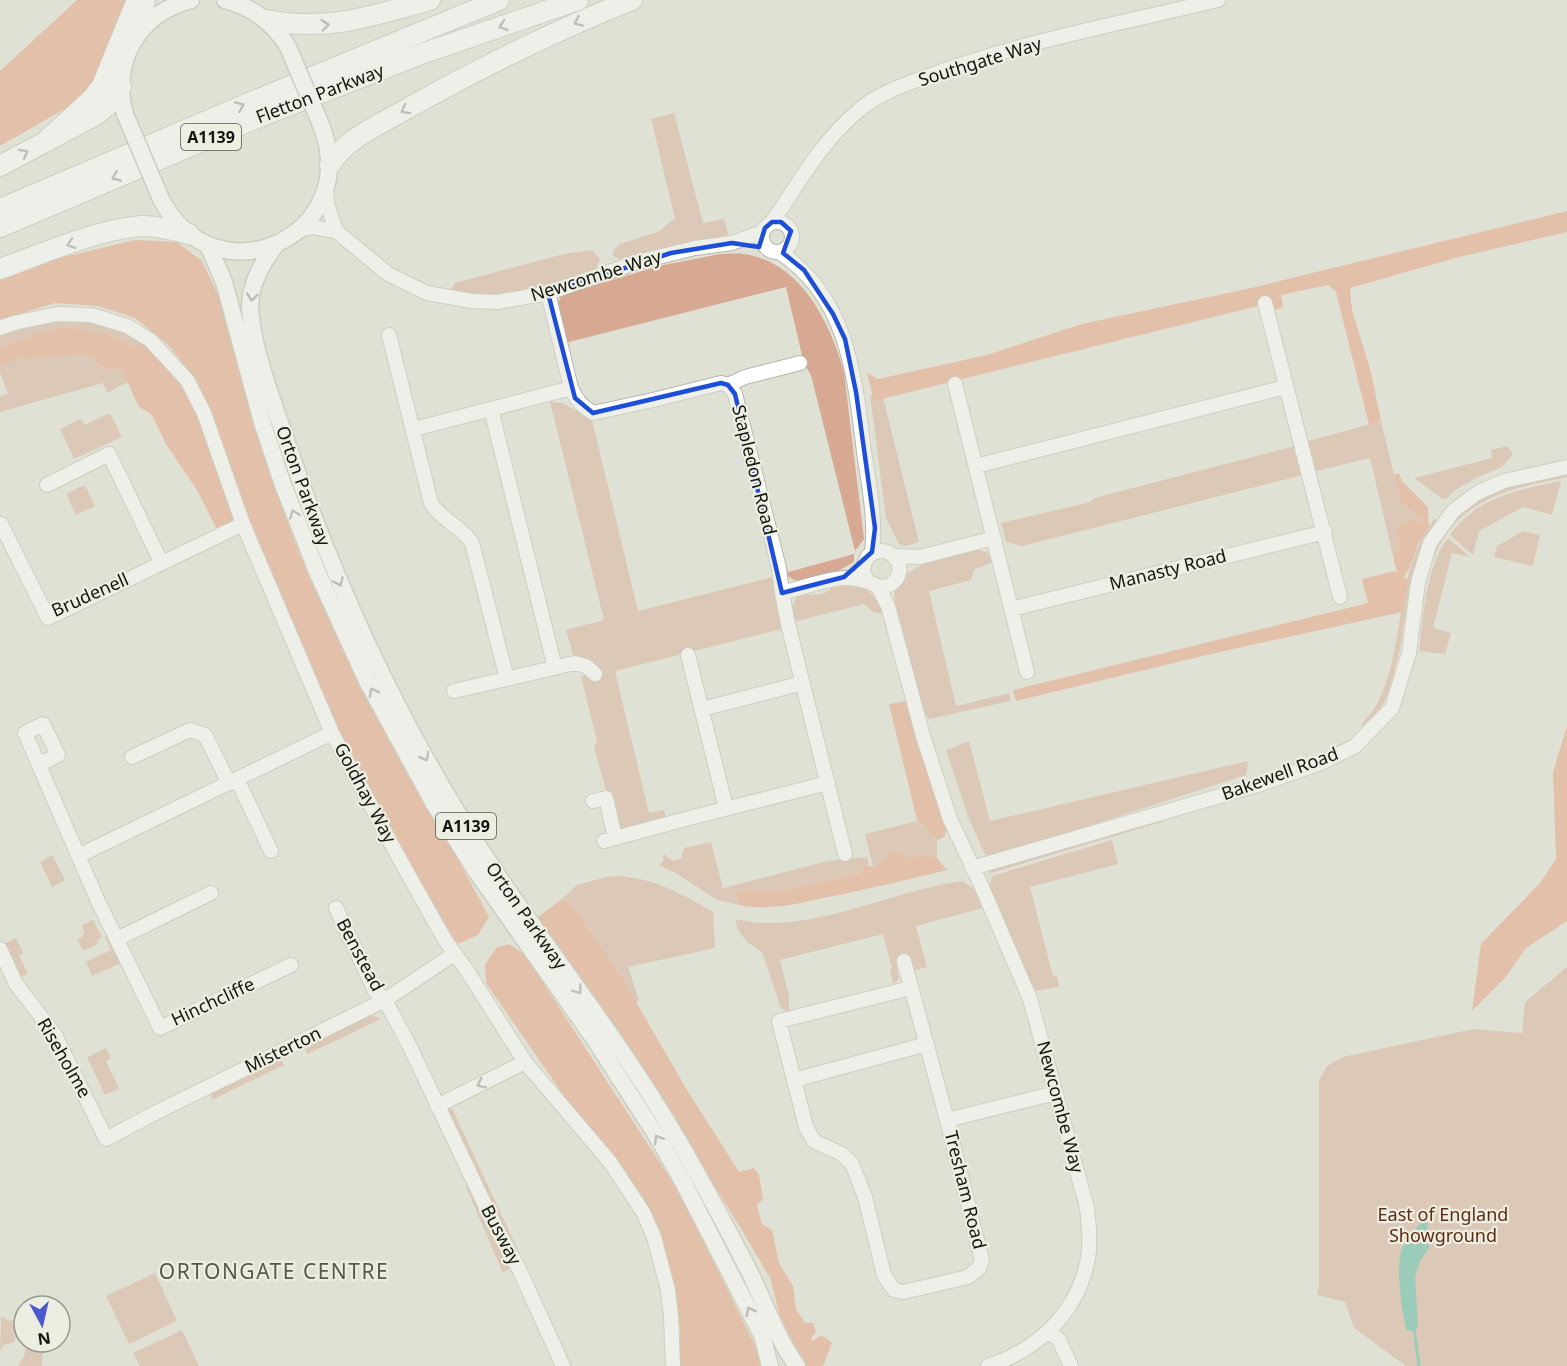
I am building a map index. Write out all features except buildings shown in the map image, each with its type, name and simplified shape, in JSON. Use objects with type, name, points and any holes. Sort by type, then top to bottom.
[{"type":"highway","points":[[48,139],[92,99],[102,86],[137,0]]},
{"type":"highway","points":[[267,20],[297,25],[326,25],[356,20],[430,0]]},
{"type":"highway","name":"Fletton Parkway","points":[[0,209],[499,0]]},
{"type":"highway","name":"Fletton Parkway","points":[[0,227],[257,118],[424,53],[578,0]]},
{"type":"highway","points":[[330,165],[346,145],[435,93],[534,42],[632,0]]},
{"type":"highway","points":[[0,166],[96,115],[115,96],[121,86]]},
{"type":"highway","points":[[0,269],[122,229],[144,226],[189,234]]},
{"type":"main road","points":[[191,0],[171,6],[138,33],[125,58],[121,86],[125,114],[161,199],[173,218],[189,234],[208,245],[221,249],[242,251],[263,249],[300,230],[316,211],[326,188],[330,165],[329,151],[321,125],[288,47],[267,20],[253,10],[225,0]]},
{"type":"main road","name":"Orton Parkway","points":[[276,244],[256,276],[251,298],[253,328],[262,365],[299,477],[334,569],[359,625],[409,728],[464,822],[539,936],[609,1032],[672,1131],[743,1259],[797,1366]]},
{"type":"main road","name":"Orton Parkway","points":[[208,245],[224,282],[253,390],[282,482],[318,574],[367,681],[433,802],[474,868],[595,1040],[658,1138],[687,1189],[762,1335],[770,1366]]},
{"type":"street","points":[[138,33],[146,18],[148,0]]},
{"type":"street","name":"Southgate Way","points":[[767,227],[833,134],[860,109],[895,88],[1008,51],[1218,0]]},
{"type":"street","points":[[300,230],[312,227],[336,231],[327,203],[326,188]]},
{"type":"street","points":[[788,199],[790,234],[787,248],[772,250],[762,240],[767,227],[781,222],[790,234]]},
{"type":"street","name":"Newcombe Way","points":[[336,231],[388,274],[427,293],[472,301],[497,302],[548,293],[638,262],[694,248],[732,243],[767,227]]},
{"type":"street","name":"Newcombe Way","points":[[790,234],[804,270],[833,314],[845,339],[857,394],[875,528],[868,557]]},
{"type":"street","name":"Newcombe Way","points":[[732,243],[772,250],[804,270]]},
{"type":"street","name":"Stapledon Road","points":[[548,293],[571,388],[579,403],[592,413],[721,383],[728,385],[735,394],[779,568],[788,624],[845,854]]},
{"type":"street","points":[[1265,303],[1340,597]]},
{"type":"street","name":"Goldhay Way","points":[[0,328],[57,314],[91,315],[127,326],[150,340],[187,380],[204,413],[243,524],[332,733],[399,858],[454,954],[525,1062],[610,1162],[643,1212],[654,1237],[668,1290],[672,1317],[673,1366]]},
{"type":"street","points":[[389,335],[431,503],[437,513],[461,529],[472,543],[507,679]]},
{"type":"street","points":[[728,385],[745,377],[800,363]]},
{"type":"street","points":[[955,384],[1027,672]]},
{"type":"street","points":[[976,466],[1286,387]]},
{"type":"street","points":[[414,429],[571,388]]},
{"type":"street","points":[[491,409],[555,668]]},
{"type":"street","points":[[47,485],[110,454],[161,562]]},
{"type":"street","name":"Bakewell Road","points":[[972,868],[1262,784],[1321,763],[1355,746],[1392,708],[1409,653],[1418,582],[1431,543],[1453,511],[1477,493],[1504,481],[1567,467]]},
{"type":"street","name":"Brudenell","points":[[1,524],[48,618],[243,524]]},
{"type":"street","name":"Newcombe Way","points":[[875,528],[891,554]]},
{"type":"street","name":"Manasty Road","points":[[1011,609],[1325,531]]},
{"type":"street","points":[[782,593],[844,577],[878,550],[891,554],[920,557],[994,538]]},
{"type":"street","points":[[888,606],[898,561],[891,554]]},
{"type":"street","points":[[868,557],[862,569],[888,606]]},
{"type":"street","points":[[844,577],[886,586],[920,557]]},
{"type":"street","name":"Newcombe Way","points":[[888,606],[923,736],[950,819],[1030,999],[1088,1208],[1087,1262],[1080,1288],[1065,1314],[1026,1350],[988,1366]]},
{"type":"street","points":[[688,655],[726,808]]},
{"type":"street","points":[[454,692],[575,663],[586,666],[595,674]]},
{"type":"street","points":[[702,709],[803,683]]},
{"type":"street","points":[[132,758],[190,730],[205,735],[271,851]]},
{"type":"street","points":[[78,856],[332,733]]},
{"type":"street","name":"Hinchcliffe","points":[[40,764],[78,856],[160,1028],[291,965]]},
{"type":"street","points":[[593,801],[606,798],[610,840],[828,783]]},
{"type":"street","points":[[117,939],[211,893]]},
{"type":"street","name":"Benstead","points":[[336,908],[375,991],[385,1000],[411,1048],[437,1106]]},
{"type":"street","name":"Riseholme","points":[[0,949],[16,984],[55,1035],[106,1139]]},
{"type":"street","name":"Misterton","points":[[106,1139],[385,1000],[454,954]]},
{"type":"street","name":"Tresham Road","points":[[904,961],[982,1260],[979,1268],[968,1277],[903,1292],[894,1290],[884,1275],[865,1197],[852,1164],[842,1154],[814,1141],[806,1126],[779,1021],[911,988]]},
{"type":"street","points":[[794,1080],[927,1044]]},
{"type":"street","points":[[437,1106],[525,1062]]},
{"type":"street","name":"Tresham Road","points":[[947,1120],[1056,1093]]},
{"type":"street","name":"Busway","points":[[437,1106],[493,1222],[519,1269],[563,1366]]},
{"type":"street","points":[[1049,1331],[1059,1340],[1071,1366]]},
{"type":"highlighted area","points":[[772,222],[781,222],[791,231],[783,253],[804,270],[833,314],[845,339],[856,392],[875,528],[872,552],[844,577],[782,593],[735,394],[728,385],[721,383],[593,413],[575,398],[548,293],[671,253],[732,243],[759,247],[765,228]]},
{"type":"green space","points":[[674,113],[703,223],[724,219],[728,235],[623,260],[613,256],[614,249],[620,244],[658,232],[675,218],[651,119]]},
{"type":"green space","points":[[592,250],[600,259],[595,271],[555,284],[514,294],[477,296],[449,292],[455,283],[564,254]]},
{"type":"green space","points":[[720,254],[743,254],[763,259],[781,268],[797,281],[810,297],[830,334],[844,372],[864,539],[855,551],[811,375],[804,364],[786,287],[565,343],[557,311],[557,305],[564,294],[659,266]]},
{"type":"green space","points":[[65,319],[111,326],[140,340],[134,347],[110,335],[42,332],[0,347],[0,336],[44,321]]},
{"type":"green space","points":[[85,354],[109,371],[121,368],[128,382],[107,393],[103,383],[0,412],[0,396],[8,394],[0,373],[0,366],[12,359]]},
{"type":"green space","points":[[882,393],[919,542],[906,546],[899,544],[886,518],[870,395]]},
{"type":"green space","points":[[550,402],[563,403],[592,420],[638,611],[773,577],[782,629],[615,671],[649,813],[664,810],[667,821],[618,833],[594,747],[597,741],[581,676],[599,672],[574,658],[566,630],[604,620]]},
{"type":"green space","points":[[110,413],[122,437],[74,459],[60,429],[81,419],[85,425]]},
{"type":"green space","points":[[1381,421],[1401,503],[1423,520],[1401,550],[1392,552],[1370,458],[1313,472],[1305,442]]},
{"type":"green space","points":[[1295,446],[1303,475],[1022,546],[1006,542],[1001,523],[1091,502],[1094,498]]},
{"type":"green space","points":[[1507,446],[1513,454],[1502,467],[1476,478],[1447,498],[1443,499],[1414,478],[1492,458],[1491,450]]},
{"type":"green space","points":[[1567,472],[1567,477],[1507,491],[1473,508],[1458,520],[1445,536],[1435,555],[1416,612],[1431,551],[1460,512],[1475,501],[1509,486]]},
{"type":"green space","points":[[1561,481],[1552,515],[1523,507],[1479,531],[1473,555],[1450,535],[1473,512],[1500,497]]},
{"type":"green space","points":[[85,485],[95,506],[76,515],[66,494]]},
{"type":"green space","points":[[1435,518],[1436,524],[1424,542],[1411,578],[1400,649],[1389,692],[1381,708],[1363,726],[1361,725],[1378,702],[1387,680],[1412,561]]},
{"type":"green space","points":[[1523,531],[1540,535],[1533,566],[1494,557],[1497,546]]},
{"type":"green space","points":[[1448,538],[1470,557],[1452,553],[1433,628],[1451,633],[1445,654],[1419,651],[1430,578],[1440,550]]},
{"type":"green space","points":[[979,550],[988,553],[992,562],[974,570],[971,580],[929,591],[956,706],[1009,693],[1011,701],[929,719],[921,709],[903,646],[896,610],[896,586],[910,571],[921,565],[946,556]]},
{"type":"green space","points":[[854,554],[854,562],[819,579],[800,581],[792,579],[785,573]]},
{"type":"green space","points":[[857,584],[870,592],[885,614],[873,612],[864,604],[793,622],[791,609],[797,596],[824,593],[831,588]]},
{"type":"green space","points":[[969,741],[990,821],[1248,761],[1246,775],[987,859],[968,816],[946,750]]},
{"type":"green space","points":[[1164,817],[1165,821],[988,874],[993,868]]},
{"type":"green space","points":[[917,821],[937,839],[937,857],[925,855],[909,858],[892,849],[876,867],[873,866],[865,834]]},
{"type":"green space","points":[[1112,840],[1118,864],[1030,887],[1053,976],[1057,975],[1059,987],[1036,991],[1030,985],[988,891],[992,876]]},
{"type":"green space","points":[[711,842],[723,888],[828,861],[867,857],[869,865],[864,865],[860,874],[774,892],[746,889],[736,895],[739,905],[717,900],[679,875],[658,865],[663,861],[664,854],[672,861],[681,859],[684,848]]},
{"type":"green space","points":[[52,855],[65,880],[52,887],[40,862]]},
{"type":"green space","points":[[618,876],[656,884],[679,893],[713,912],[715,948],[628,967],[639,1000],[636,1002],[572,904],[562,899],[577,885]]},
{"type":"green space","points":[[963,881],[974,889],[983,908],[916,926],[927,967],[911,971],[906,959],[896,962],[899,979],[893,985],[890,969],[892,968],[883,934],[780,960],[789,996],[789,1013],[781,1008],[762,952],[747,942],[738,930],[735,919],[763,923],[791,922],[820,917],[907,893]]},
{"type":"green space","points":[[93,920],[102,937],[97,940],[98,944],[83,951],[77,939],[82,937],[84,932],[82,925]]},
{"type":"green space","points":[[108,936],[121,963],[92,976],[86,962],[111,950],[105,937]]},
{"type":"green space","points":[[16,938],[23,953],[19,955],[28,974],[20,978],[3,944]]},
{"type":"green space","name":"East of England Showground","points":[[1567,967],[1567,1366],[1406,1366],[1354,1328],[1345,1302],[1317,1295],[1319,1286],[1319,1081],[1327,1066],[1343,1057],[1473,1029],[1522,1033],[1525,1002]]},
{"type":"green space","points":[[374,1016],[381,1019],[307,1054],[305,1049],[365,1017]]},
{"type":"green space","points":[[106,1048],[111,1058],[106,1061],[119,1089],[105,1095],[87,1057]]},
{"type":"green space","points":[[281,1060],[284,1065],[212,1100],[211,1093]]},
{"type":"green space","points":[[451,1106],[572,1366],[446,1108]]},
{"type":"green space","points":[[466,1187],[473,1189],[512,1267],[503,1273]]},
{"type":"green space","points":[[155,1273],[177,1321],[129,1344],[106,1296]]},
{"type":"green space","points":[[1,1316],[12,1321],[12,1343],[3,1345],[0,1352]]},
{"type":"green space","points":[[182,1330],[199,1366],[140,1366],[133,1353]]},
{"type":"green space","points":[[24,1354],[42,1354],[42,1366],[18,1366]]},
{"type":"shaded area","points":[[77,0],[154,0],[98,90],[0,146],[0,71]]},
{"type":"shaded area","points":[[1567,211],[1567,232],[1459,257],[1350,288],[1352,310],[1371,372],[1381,421],[1369,425],[1336,292],[1328,285],[1281,295],[1283,307],[1272,311],[1270,303],[874,401],[867,373],[878,379],[987,355],[1082,324],[1251,288]]},
{"type":"shaded area","points":[[135,240],[177,242],[202,261],[222,303],[271,477],[300,555],[327,616],[489,917],[478,935],[458,944],[399,858],[332,733],[196,379],[167,344],[135,318],[98,306],[55,303],[0,320],[0,280],[55,259]]},
{"type":"shaded area","points":[[66,328],[110,335],[134,347],[140,340],[168,366],[186,393],[203,427],[234,519],[232,524],[217,530],[197,490],[166,444],[152,415],[139,407],[121,368],[109,371],[85,354],[13,359],[0,366],[0,347],[42,332]]},
{"type":"shaded area","points":[[1399,473],[1402,481],[1428,507],[1429,527],[1418,544],[1404,577],[1408,580],[1402,612],[1211,654],[1016,701],[1013,690],[1368,603],[1362,579],[1397,572],[1392,552],[1401,549],[1396,529],[1410,519],[1421,523],[1423,520],[1401,503],[1394,475]]},
{"type":"shaded area","points":[[908,701],[948,827],[944,837],[938,840],[917,820],[889,704]]},
{"type":"shaded area","points":[[1567,726],[1567,921],[1526,948],[1505,978],[1472,1011],[1481,944],[1540,883],[1556,859],[1553,772]]},
{"type":"shaded area","points":[[892,849],[909,858],[925,855],[936,857],[947,870],[787,905],[751,907],[739,905],[736,895],[746,889],[774,892],[860,874],[864,865],[876,867]]},
{"type":"shaded area","points":[[562,899],[572,904],[621,976],[687,1090],[739,1172],[754,1168],[759,1175],[763,1199],[757,1205],[762,1224],[772,1230],[779,1263],[793,1286],[796,1309],[805,1323],[813,1323],[816,1332],[812,1341],[821,1336],[832,1343],[823,1366],[805,1366],[780,1316],[770,1278],[743,1232],[635,1057],[538,917]]},
{"type":"shaded area","points":[[509,944],[525,955],[677,1189],[761,1357],[760,1366],[680,1366],[680,1329],[663,1241],[615,1157],[585,1126],[486,983],[485,965],[496,948]]},
{"type":"shaded area","points":[[1427,1218],[1429,1248],[1420,1261],[1415,1276],[1418,1326],[1414,1331],[1407,1331],[1399,1280],[1401,1251],[1409,1237]]},
{"type":"waterway","points":[[1414,1327],[1419,1366]]},
{"type":"district","name":"ORTONGATE CENTRE","points":[[274,1272]]}]
